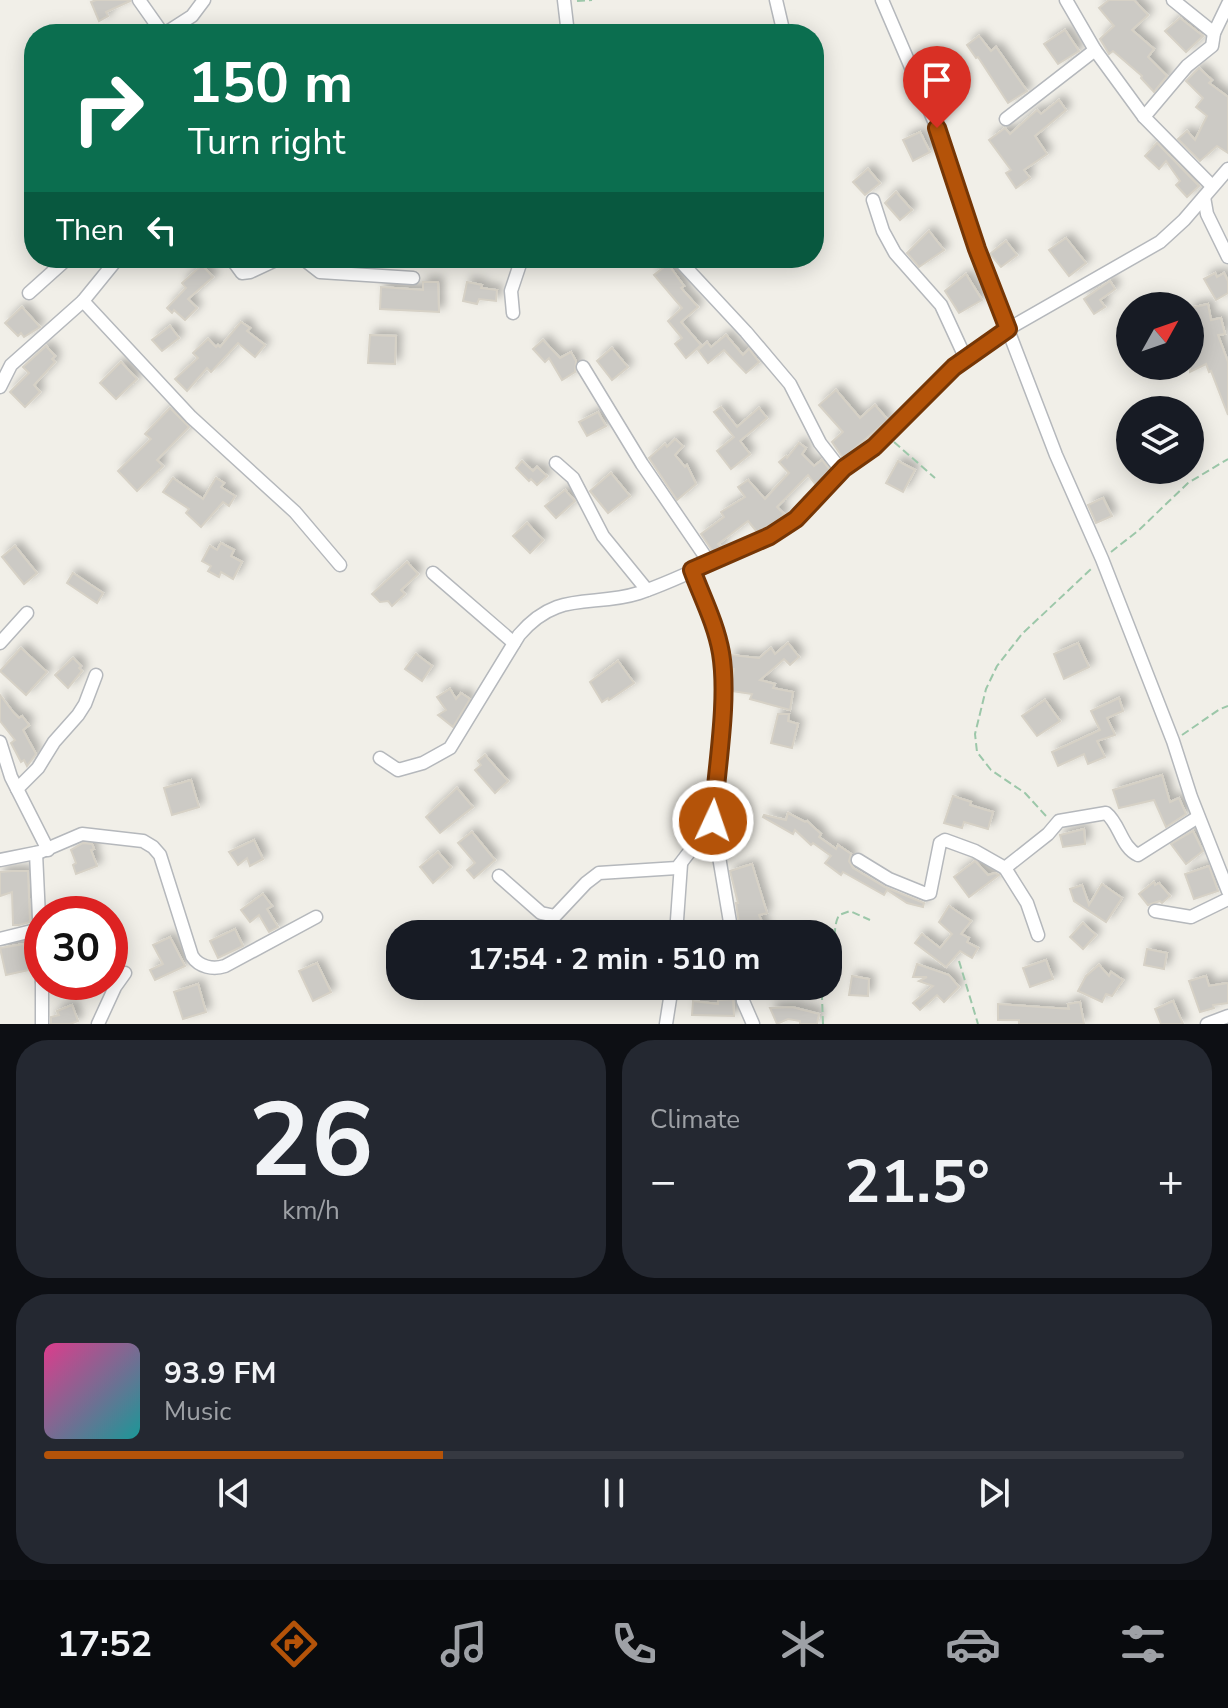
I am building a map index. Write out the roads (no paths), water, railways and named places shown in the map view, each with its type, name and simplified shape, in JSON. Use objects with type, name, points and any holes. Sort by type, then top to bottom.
[{"type":"street","points":[[139,0],[157,24]]},
{"type":"street","points":[[180,24],[192,16],[204,0]]},
{"type":"street","points":[[776,0],[782,24]]},
{"type":"street","points":[[882,0],[937,128],[977,249],[1056,455],[1102,559],[1228,891]]},
{"type":"street","points":[[1066,0],[1095,50],[1144,117],[1208,192],[1207,214],[1228,257]]},
{"type":"street","points":[[1173,0],[1214,33]]},
{"type":"street","points":[[564,1],[567,24]]},
{"type":"street","points":[[1144,117],[1187,66],[1212,46],[1214,33],[1228,4]]},
{"type":"street","points":[[1006,119],[1095,50]]},
{"type":"street","points":[[380,758],[398,770],[423,763],[448,750],[514,643],[535,619],[558,606],[579,600],[623,597],[647,590],[785,527],[841,470],[887,436],[965,357],[1008,329],[1147,251],[1172,232],[1228,169]]},
{"type":"street","points":[[873,200],[889,242],[906,267],[941,305],[965,357]]},
{"type":"street","points":[[29,293],[57,268]]},
{"type":"street","points":[[0,387],[18,358],[83,301],[112,268]]},
{"type":"street","points":[[238,268],[242,273],[259,268]]},
{"type":"street","points":[[315,268],[320,272],[413,278]]},
{"type":"street","points":[[513,313],[511,291],[519,268]]},
{"type":"street","points":[[686,268],[790,384],[818,440],[841,470]]},
{"type":"street","points":[[83,301],[201,427],[295,512],[340,565]]},
{"type":"street","points":[[583,367],[642,464],[709,562]]},
{"type":"street","points":[[556,463],[573,478],[603,536],[647,590]]},
{"type":"street","points":[[692,570],[714,628],[722,661],[721,733],[713,821],[730,920]]},
{"type":"street","points":[[433,573],[514,643]]},
{"type":"street","points":[[0,643],[27,613]]},
{"type":"street","points":[[17,789],[38,768],[54,742],[78,715],[96,675]]},
{"type":"street","points":[[0,742],[42,852],[41,896]]},
{"type":"street","points":[[1005,868],[1048,834],[1059,821],[1106,813],[1129,850],[1138,855],[1198,817]]},
{"type":"street","points":[[499,876],[541,913],[555,916],[595,875],[677,868],[713,821]]},
{"type":"street","points":[[0,860],[42,852],[82,834],[143,841],[160,855],[192,956],[198,964],[211,968],[225,966],[316,917]]},
{"type":"street","points":[[858,860],[889,879],[926,894],[930,893],[940,843],[945,840],[975,851],[1005,868],[1027,903],[1038,935]]},
{"type":"street","points":[[677,920],[681,864]]},
{"type":"street","points":[[1155,911],[1191,917],[1228,899]]},
{"type":"street","points":[[0,939],[24,933]]},
{"type":"street","points":[[42,1000],[42,1024]]},
{"type":"street","points":[[98,1024],[109,1000]]},
{"type":"street","points":[[666,1024],[670,1000]]},
{"type":"street","points":[[743,1000],[753,1024]]},
{"type":"street","points":[[1207,1024],[1228,1016]]}]
